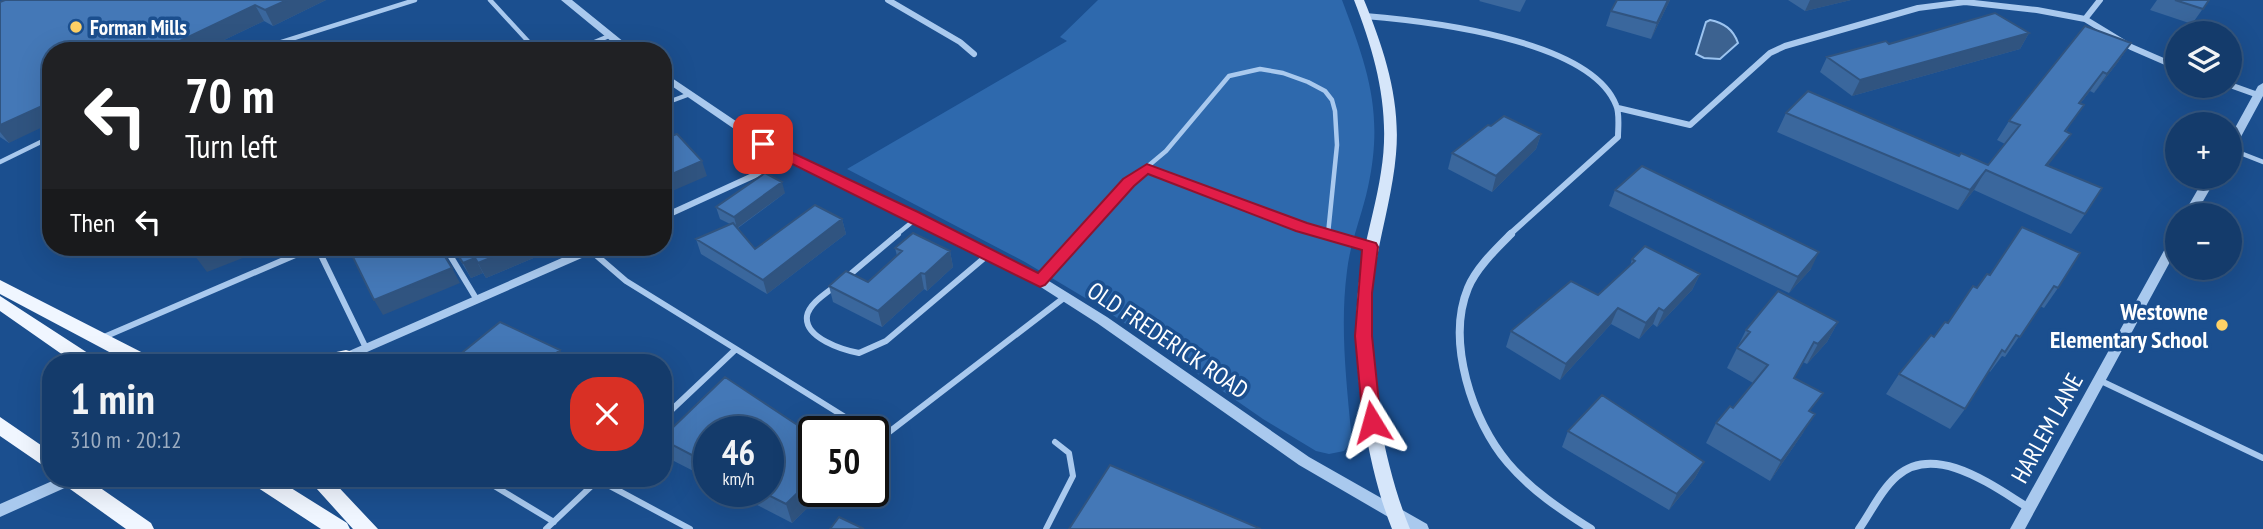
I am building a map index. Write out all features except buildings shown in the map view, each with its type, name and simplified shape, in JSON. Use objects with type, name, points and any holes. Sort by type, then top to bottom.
[{"type":"main road","points":[[1359,0],[1382,68],[1390,107],[1391,152],[1370,247],[1364,293],[1365,376],[1372,422],[1394,512],[1401,529]]},
{"type":"main road","points":[[0,286],[128,354]]},
{"type":"main road","points":[[0,302],[75,354]]},
{"type":"main road","points":[[0,425],[42,456]]},
{"type":"main road","points":[[85,487],[143,529]]},
{"type":"main road","points":[[274,487],[339,529]]},
{"type":"main road","points":[[326,487],[367,529]]},
{"type":"street","points":[[566,0],[617,42]]},
{"type":"street","points":[[888,0],[960,42],[974,54]]},
{"type":"street","points":[[2085,19],[2100,0]]},
{"type":"street","points":[[1618,108],[1690,125],[1770,53],[1785,46],[1940,4],[1994,4],[2085,19],[2131,47],[2165,62]]},
{"type":"street","points":[[1366,16],[1433,23],[1543,48],[1583,69],[1601,84],[1618,108],[1621,125],[1618,137],[1519,225],[1492,254],[1467,288],[1459,327],[1467,374],[1480,415],[1499,451],[1531,485],[1591,529]]},
{"type":"street","name":"OLD FREDERICK ROAD","points":[[672,81],[763,144],[790,159],[917,218],[1040,281],[1102,320],[1304,461],[1422,529]]},
{"type":"street","points":[[2242,87],[2261,91],[2242,126]]},
{"type":"street","points":[[672,213],[790,159]]},
{"type":"street","points":[[354,354],[576,256]]},
{"type":"street","name":"HARLEM LANE","points":[[2017,529],[2165,260]]},
{"type":"street","points":[[1859,529],[1897,475],[1913,465],[1930,461],[1954,467],[2029,508]]},
{"type":"street","points":[[0,511],[52,487]]},
{"type":"lane","points":[[282,42],[415,0]]},
{"type":"lane","points":[[490,0],[529,42]]},
{"type":"lane","points":[[595,42],[609,36]]},
{"type":"lane","points":[[1040,281],[1129,182],[1166,151],[1229,76],[1242,69],[1262,68],[1284,73],[1323,90],[1332,99],[1336,111],[1328,234]]},
{"type":"lane","points":[[672,101],[690,94]]},
{"type":"lane","points":[[0,162],[42,141]]},
{"type":"lane","points":[[2242,153],[2263,162]]},
{"type":"lane","points":[[1147,168],[1370,247]]},
{"type":"lane","points":[[917,218],[811,307],[807,314],[808,323],[817,335],[850,352],[859,353],[872,349],[886,341],[989,254]]},
{"type":"lane","points":[[98,339],[294,256]]},
{"type":"lane","points":[[320,256],[366,348]]},
{"type":"lane","points":[[450,256],[477,300]]},
{"type":"lane","points":[[602,256],[626,281],[843,416]]},
{"type":"lane","points":[[889,432],[1065,298]]},
{"type":"lane","points":[[672,409],[736,349]]},
{"type":"lane","points":[[2099,380],[2263,458]]},
{"type":"lane","points":[[1046,529],[1073,476],[1069,453],[1055,442]]},
{"type":"lane","points":[[496,487],[554,522]]},
{"type":"lane","points":[[546,529],[589,487]]},
{"type":"lane","points":[[614,487],[690,529]]},
{"type":"shaded area","points":[[1098,0],[1342,0],[1366,70],[1374,114],[1373,161],[1351,250],[1345,291],[1344,351],[1351,442],[1344,451],[1329,454],[1316,451],[1263,419],[1107,311],[1025,262],[847,169],[1067,41],[1060,37]]},
{"type":"shaded area","points":[[1710,20],[1727,27],[1738,43],[1720,59],[1704,58],[1696,54],[1706,22]]},
{"type":"place","name":"Forman Mills","points":[[76,27]]},
{"type":"place","name":"Westowne Elementary School","points":[[2222,325]]},
{"type":"route","points":[[763,144],[1040,281],[1129,182],[1147,168],[1302,227],[1370,247],[1364,293],[1363,336],[1365,376],[1372,422]]}]
